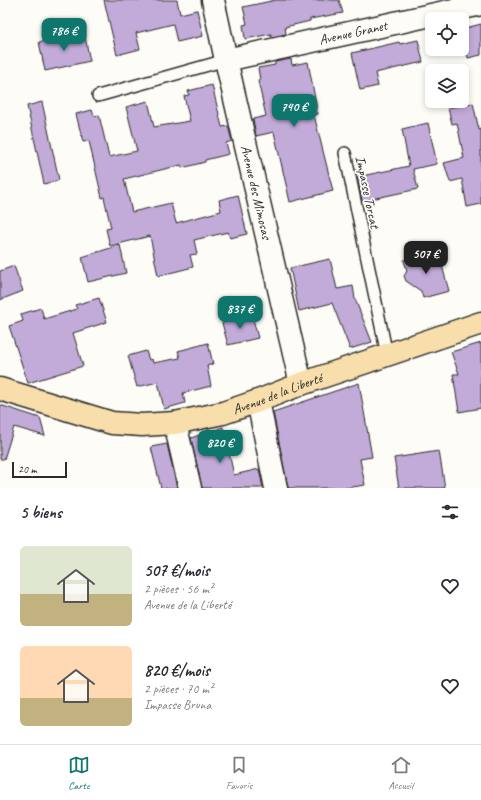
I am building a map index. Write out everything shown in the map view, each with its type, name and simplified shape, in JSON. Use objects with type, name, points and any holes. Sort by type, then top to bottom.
[{"type":"main road","name":"Avenue de la Liberté","points":[[0,389],[112,423],[142,425],[175,423],[223,413],[301,384],[481,323]]},
{"type":"street","name":"Avenue des Mimosas","points":[[213,0],[301,384]]},
{"type":"street","name":"Avenue Granet","points":[[226,60],[481,4]]},
{"type":"street","points":[[258,401],[276,488]]},
{"type":"street","points":[[175,423],[190,488]]},
{"type":"lane","points":[[98,96],[226,60]]},
{"type":"lane","name":"Impasse Torcat","points":[[345,153],[387,355]]},
{"type":"building","points":[[104,0],[177,0],[180,14],[197,10],[203,36],[177,42],[173,24],[136,33],[140,49],[117,55]]},
{"type":"building","points":[[276,0],[339,0],[343,13],[310,19],[310,21],[285,27],[286,34],[271,37],[271,34],[245,39],[243,25],[247,24],[243,7]]},
{"type":"building","points":[[481,24],[481,55],[468,58],[468,56],[469,56],[469,27]]},
{"type":"building","points":[[84,32],[90,61],[45,71],[39,42]]},
{"type":"building","points":[[418,40],[423,62],[375,73],[378,86],[360,90],[352,53],[399,42],[400,44]]},
{"type":"building","points":[[291,59],[292,65],[308,62],[318,114],[314,115],[333,191],[290,202],[274,132],[256,136],[253,119],[266,116],[258,81],[260,80],[258,68],[275,65],[275,62]]},
{"type":"building","points":[[212,85],[222,127],[228,126],[232,141],[226,143],[229,154],[182,168],[181,165],[124,179],[132,212],[171,203],[176,223],[221,211],[219,200],[238,195],[247,234],[230,238],[228,232],[194,240],[197,254],[190,255],[193,267],[158,276],[150,236],[110,246],[106,229],[111,228],[104,197],[102,198],[89,141],[83,142],[76,114],[92,110],[94,116],[99,115],[109,157],[137,151],[126,107],[148,101],[154,127],[190,121],[184,96],[189,95],[188,91]]},
{"type":"building","points":[[42,102],[59,180],[44,184],[27,106]]},
{"type":"building","points":[[473,103],[479,130],[481,129],[481,204],[467,207],[462,179],[450,182],[444,163],[464,158],[457,123],[452,124],[448,108],[469,108],[469,104]]},
{"type":"building","points":[[428,123],[437,164],[413,169],[418,189],[362,201],[357,177],[409,166],[402,129]]},
{"type":"building","points":[[120,245],[126,273],[88,282],[82,257]]},
{"type":"building","points":[[435,252],[438,261],[441,262],[449,291],[423,298],[421,291],[406,281],[404,276],[407,271],[404,260]]},
{"type":"building","points":[[330,259],[337,289],[353,286],[355,299],[372,342],[350,349],[332,303],[299,311],[290,268]]},
{"type":"building","points":[[14,266],[23,291],[0,300],[0,271]]},
{"type":"building","points":[[99,298],[107,322],[73,333],[83,366],[28,383],[9,326],[23,321],[21,314],[41,308],[44,319],[77,309],[75,305]]},
{"type":"building","points":[[252,315],[258,338],[228,345],[222,323]]},
{"type":"building","points":[[208,343],[213,364],[207,366],[211,386],[183,393],[185,403],[164,409],[158,382],[137,387],[128,356],[146,351],[149,360],[152,359],[153,363],[180,358],[178,351]]},
{"type":"building","points":[[481,343],[481,408],[459,412],[453,374],[459,374],[451,352]]},
{"type":"building","points":[[359,383],[372,457],[360,459],[365,485],[346,488],[288,488],[273,412]]},
{"type":"building","points":[[0,405],[40,418],[45,436],[14,427],[4,459],[0,459]]},
{"type":"building","points":[[223,427],[234,475],[259,469],[263,488],[202,488],[191,438]]},
{"type":"building","points":[[167,444],[177,488],[161,488],[151,447]]},
{"type":"building","points":[[439,451],[445,488],[399,488],[394,458]]}]
